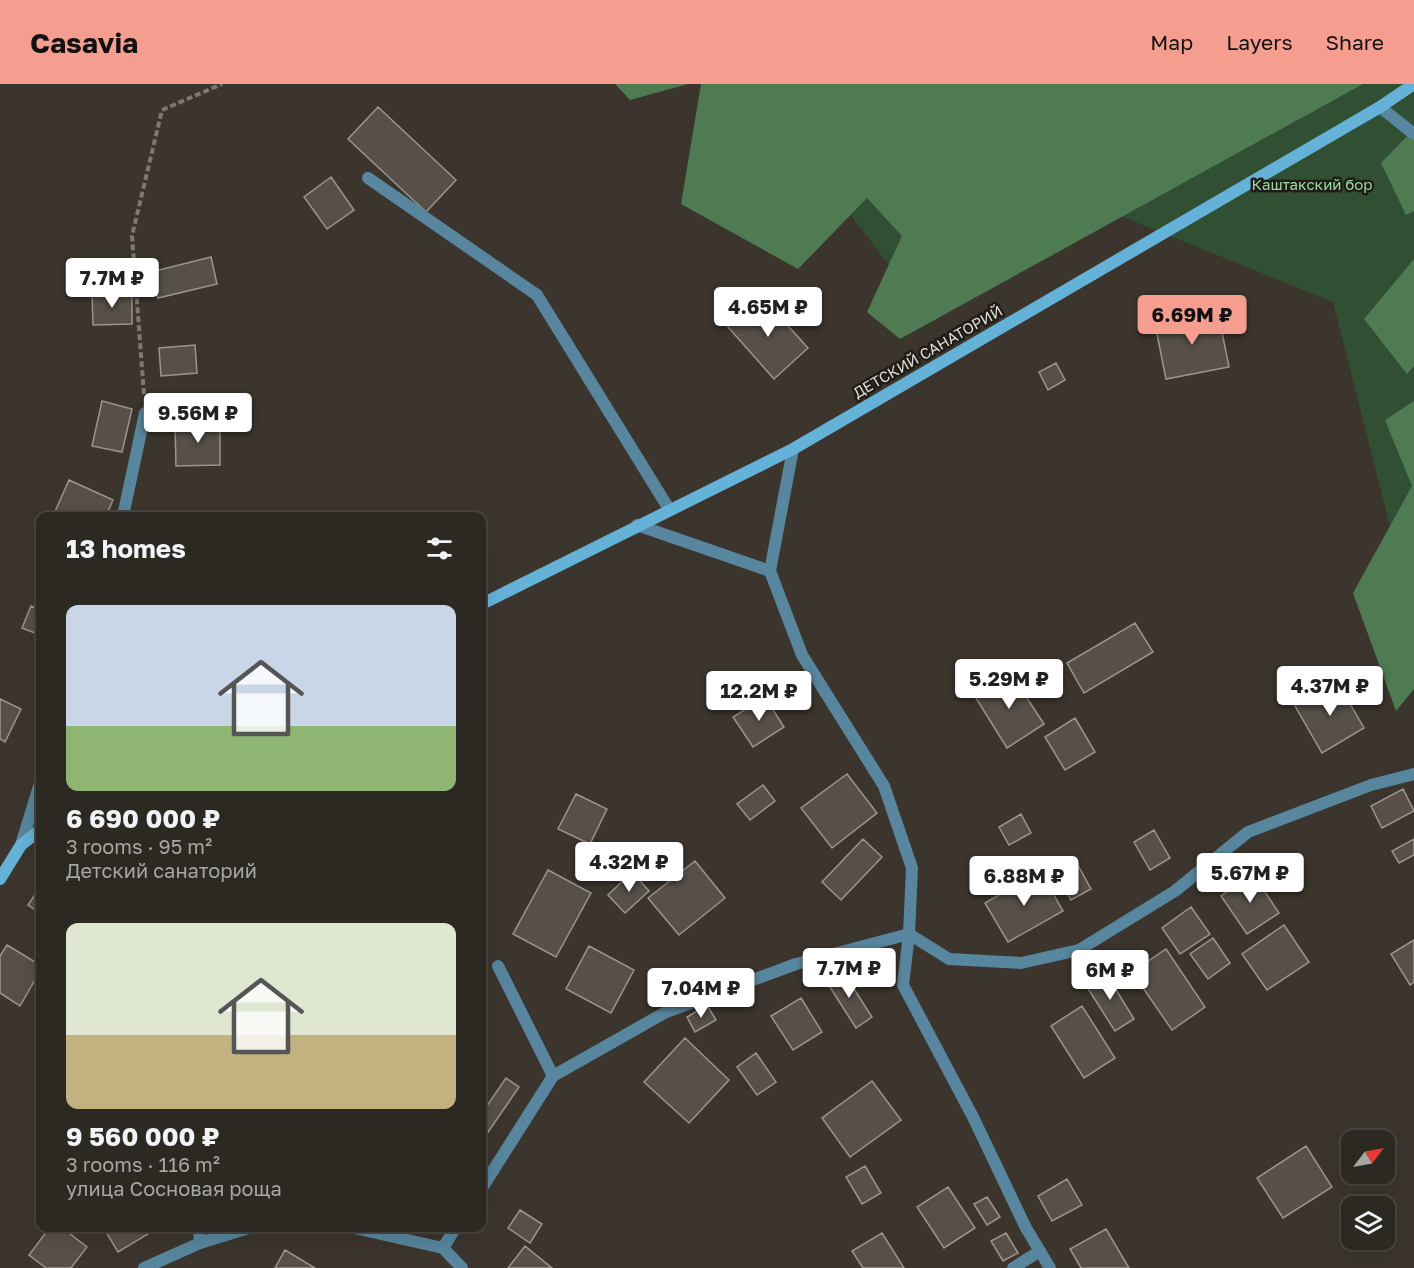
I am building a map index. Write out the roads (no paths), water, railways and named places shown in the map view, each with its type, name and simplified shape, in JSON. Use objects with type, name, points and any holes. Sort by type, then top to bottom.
[{"type":"main road","name":"ДЕТСКИЙ САНАТОРИЙ","points":[[486,602],[792,448],[1380,107],[1414,84]]},
{"type":"main road","points":[[0,879],[21,845],[36,833]]},
{"type":"street","points":[[1380,107],[1414,134]]},
{"type":"street","points":[[368,178],[537,295],[669,509]]},
{"type":"street","points":[[124,512],[146,412]]},
{"type":"street","points":[[792,448],[770,571],[802,655],[884,786],[912,868],[909,934],[903,985],[973,1117],[1026,1228],[1050,1268]]},
{"type":"street","points":[[637,525],[770,571]]},
{"type":"street","points":[[486,1182],[553,1076],[666,1012],[796,964],[909,934],[949,959],[1021,963],[1079,950],[1175,891],[1248,832],[1371,785],[1414,774]]},
{"type":"street","points":[[21,845],[36,796]]},
{"type":"street","points":[[498,966],[553,1076]]},
{"type":"street","points":[[199,1232],[200,1243]]},
{"type":"street","points":[[144,1268],[200,1243],[236,1232]]},
{"type":"street","points":[[372,1232],[443,1248],[462,1268]]},
{"type":"street","points":[[443,1248],[453,1232]]},
{"type":"street","points":[[1013,1268],[1040,1251]]},
{"type":"park label","name":"Каштакский бор","points":[[1312,185]]}]
